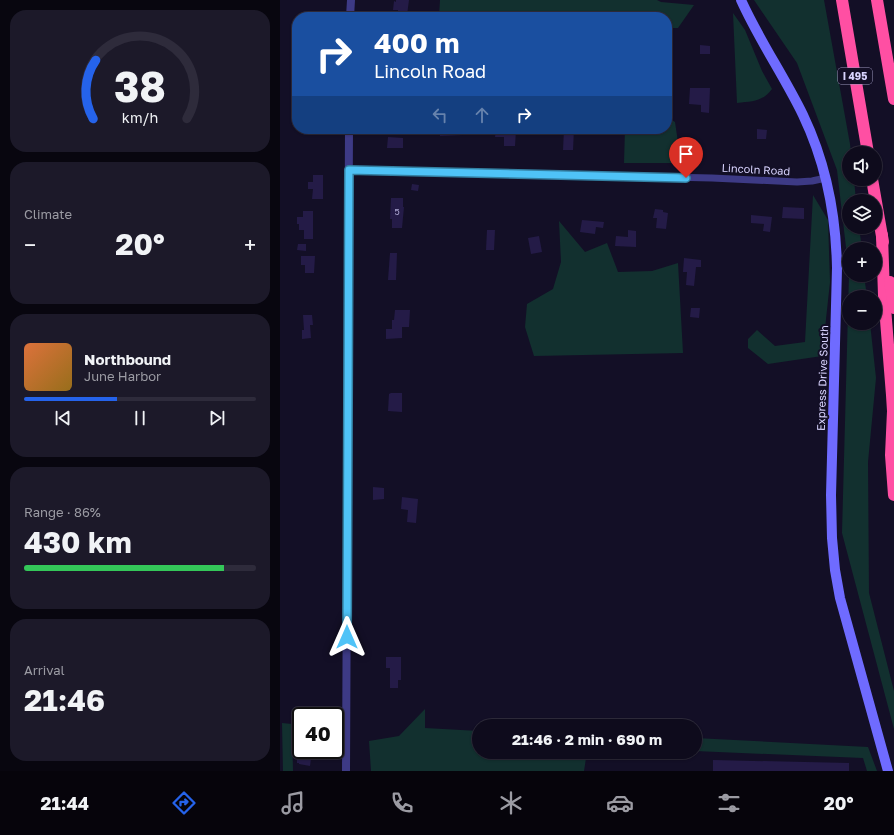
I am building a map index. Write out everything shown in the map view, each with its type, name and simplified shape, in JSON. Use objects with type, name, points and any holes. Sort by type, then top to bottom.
[{"type":"highway","name":"I 495","points":[[842,0],[867,146]]},
{"type":"highway","name":"I 495","points":[[877,0],[894,99]]},
{"type":"highway","points":[[873,186],[894,308]]},
{"type":"highway","points":[[882,235],[884,295],[892,400],[891,455],[894,496]]},
{"type":"main road","name":"Express Drive South","points":[[741,0],[754,27],[803,116],[816,146],[826,178],[834,223],[837,263],[831,501],[833,553],[844,610],[888,771]]},
{"type":"street","points":[[350,0],[350,12]]},
{"type":"street","points":[[346,771],[349,134]]},
{"type":"street","name":"Lincoln Road","points":[[349,170],[712,178],[797,182],[826,178]]},
{"type":"green space","points":[[440,0],[657,0],[661,2],[694,5],[678,28],[672,28],[672,12],[439,12]]},
{"type":"green space","points":[[754,0],[824,0],[850,146],[842,146],[842,186],[855,186],[855,194],[842,194],[842,213],[837,170],[797,63]]},
{"type":"green space","points":[[733,13],[745,30],[762,71],[772,89],[761,99],[737,103]]},
{"type":"green space","points":[[672,120],[675,122],[681,163],[624,163],[625,134],[672,134]]},
{"type":"green space","points":[[813,195],[828,220],[830,282],[822,356],[768,364],[748,348],[748,339],[757,330],[775,346],[805,342]]},
{"type":"green space","points":[[559,221],[585,252],[607,243],[618,272],[652,271],[678,263],[683,353],[534,356],[525,327],[527,304],[553,289],[561,262]]},
{"type":"green space","points":[[844,234],[860,234],[861,242],[845,242]]},
{"type":"green space","points":[[849,282],[865,282],[866,290],[849,290]]},
{"type":"green space","points":[[848,330],[871,330],[876,378],[868,462],[869,593],[894,691],[894,729],[842,533]]},
{"type":"green space","points":[[425,709],[425,728],[472,731],[472,759],[586,759],[584,771],[371,771],[369,741],[399,736]]},
{"type":"green space","points":[[282,723],[292,724],[293,771],[283,771]]},
{"type":"green space","points":[[702,738],[868,747],[877,771],[867,771],[863,758],[702,751]]},
{"type":"building","points":[[396,0],[409,0],[407,12],[398,12],[398,10],[393,10],[394,1],[396,2]]},
{"type":"building","points":[[700,45],[710,46],[710,54],[700,54]]},
{"type":"building","points":[[690,88],[710,88],[709,113],[701,112],[701,105],[689,104]]},
{"type":"building","points":[[757,129],[767,130],[766,139],[757,139]]},
{"type":"building","points":[[440,134],[463,134],[463,135],[440,136]]},
{"type":"building","points":[[495,134],[516,134],[515,146],[504,146],[504,137],[495,137]]},
{"type":"building","points":[[564,134],[574,134],[573,150],[563,150]]},
{"type":"building","points":[[388,137],[403,138],[403,148],[387,148]]},
{"type":"building","points":[[313,175],[323,175],[323,199],[312,199],[313,189],[308,189],[308,182],[313,182]]},
{"type":"building","points":[[412,184],[419,185],[418,191],[411,190]]},
{"type":"building","points":[[391,198],[403,198],[404,207],[402,228],[392,228],[392,219],[390,219]]},
{"type":"building","points":[[783,207],[804,208],[804,219],[782,218]]},
{"type":"building","points":[[655,209],[663,210],[663,212],[668,213],[666,229],[656,228],[657,218],[653,218]]},
{"type":"building","points":[[303,211],[313,211],[313,239],[304,239],[304,230],[299,230],[297,217],[303,217]]},
{"type":"building","points":[[751,215],[772,217],[770,232],[763,231],[764,224],[751,223]]},
{"type":"building","points":[[582,220],[604,222],[603,228],[596,227],[595,234],[580,232]]},
{"type":"building","points":[[487,230],[495,230],[494,250],[486,250]]},
{"type":"building","points":[[628,230],[636,231],[636,247],[615,246],[616,236],[628,237]]},
{"type":"building","points":[[539,236],[542,252],[531,254],[528,238]]},
{"type":"building","points":[[298,244],[306,244],[306,251],[297,250]]},
{"type":"building","points":[[390,253],[397,253],[396,280],[388,280]]},
{"type":"building","points":[[301,256],[315,256],[314,273],[305,273],[305,265],[301,265]]},
{"type":"building","points":[[684,258],[701,260],[701,267],[696,267],[694,286],[686,285],[687,272],[683,272]]},
{"type":"building","points":[[691,308],[700,308],[699,318],[690,317]]},
{"type":"building","points":[[395,310],[410,310],[409,327],[402,327],[402,338],[386,339],[386,329],[392,329],[392,320],[394,320]]},
{"type":"building","points":[[303,315],[312,315],[313,325],[310,325],[311,338],[302,339],[302,330],[304,330]]},
{"type":"building","points":[[402,393],[402,412],[388,411],[389,394]]},
{"type":"building","points":[[373,487],[384,488],[384,499],[373,500]]},
{"type":"building","points":[[402,497],[418,499],[416,523],[407,522],[408,510],[401,509]]},
{"type":"building","points":[[386,657],[401,657],[401,680],[398,680],[398,688],[390,688],[390,668],[386,668]]},
{"type":"building","points":[[297,759],[311,759],[310,766],[297,763]]},
{"type":"building","points":[[713,760],[849,763],[849,771],[713,771]]},
{"type":"route","points":[[347,637],[349,170],[686,178]]}]
